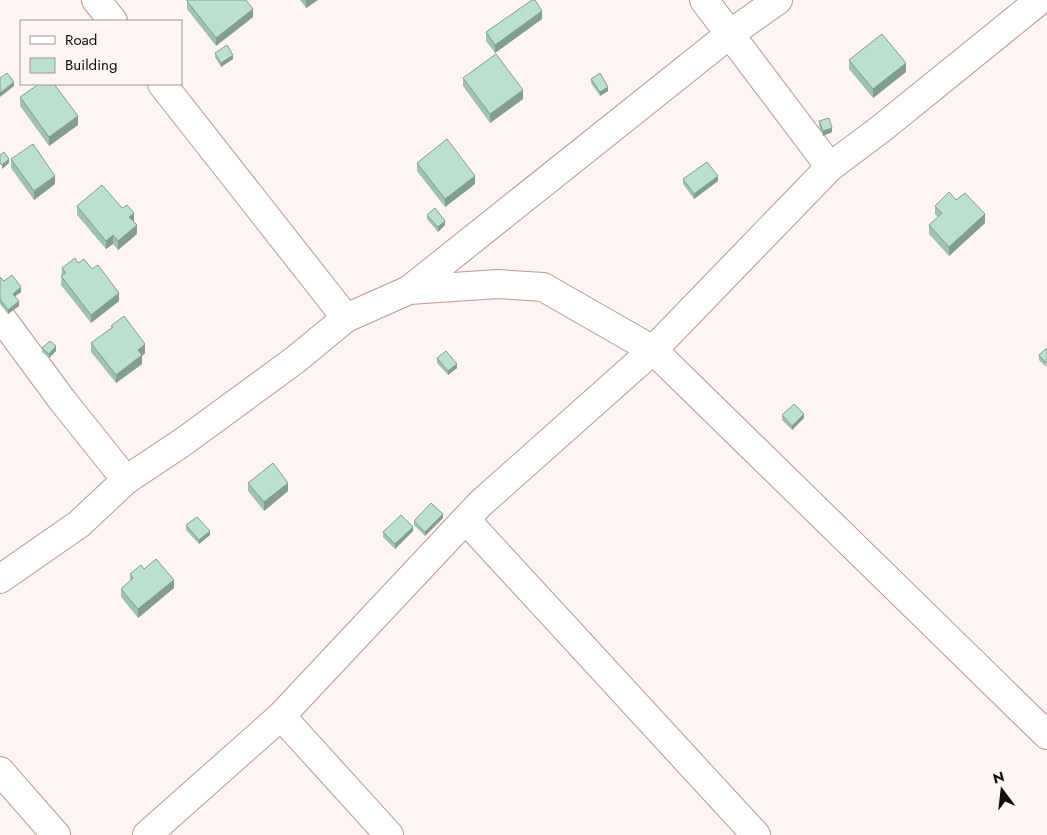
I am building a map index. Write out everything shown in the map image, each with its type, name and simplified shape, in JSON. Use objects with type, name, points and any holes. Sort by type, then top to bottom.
[{"type":"street","points":[[96,0],[112,20]]},
{"type":"street","points":[[704,0],[830,167]]},
{"type":"street","points":[[0,579],[79,524],[126,480],[183,442],[263,384],[346,318],[409,290],[730,34],[778,0]]},
{"type":"street","points":[[147,835],[281,716],[481,503],[653,350],[830,167],[890,122],[1040,0]]},
{"type":"street","points":[[163,85],[346,318]]},
{"type":"street","points":[[409,290],[498,284],[543,287],[653,350],[1047,735]]},
{"type":"street","points":[[0,316],[62,400],[126,480]]},
{"type":"street","points":[[466,520],[756,835]]},
{"type":"street","points":[[281,716],[389,835]]},
{"type":"street","points":[[0,771],[56,835]]},
{"type":"building","points":[[187,0],[246,0],[253,9],[216,38]]},
{"type":"building","points":[[532,0],[535,0],[542,11],[495,45],[486,32]]},
{"type":"building","points":[[882,34],[906,63],[873,89],[849,60]]},
{"type":"building","points":[[227,45],[233,55],[221,63],[215,53]]},
{"type":"building","points":[[496,54],[523,90],[490,114],[463,78]]},
{"type":"building","points":[[7,73],[14,82],[0,93],[0,78]]},
{"type":"building","points":[[600,73],[608,87],[600,92],[591,79]]},
{"type":"building","points":[[38,85],[55,85],[78,116],[49,137],[20,97]]},
{"type":"building","points":[[829,118],[832,128],[823,131],[819,121]]},
{"type":"building","points":[[447,139],[475,176],[445,199],[417,163]]},
{"type":"building","points":[[33,144],[55,176],[34,191],[11,159]]},
{"type":"building","points":[[4,152],[9,159],[2,165],[0,163],[0,155]]},
{"type":"building","points":[[707,162],[718,176],[694,194],[683,179]]},
{"type":"building","points":[[102,185],[122,208],[127,205],[134,213],[129,217],[137,225],[118,241],[113,235],[106,241],[77,206]]},
{"type":"building","points":[[949,192],[956,200],[965,193],[985,214],[949,247],[929,225],[942,213],[935,206]]},
{"type":"building","points":[[435,208],[445,221],[438,227],[427,215]]},
{"type":"building","points":[[75,258],[78,263],[84,259],[92,269],[98,265],[119,293],[91,315],[61,276],[66,273],[62,268]]},
{"type":"building","points":[[12,275],[21,287],[13,294],[19,301],[8,310],[0,299],[0,277],[4,281]]},
{"type":"building","points":[[124,316],[145,344],[138,350],[142,355],[116,375],[91,343],[113,327],[111,326]]},
{"type":"building","points":[[50,341],[56,346],[49,354],[42,348]]},
{"type":"building","points":[[1047,348],[1047,361],[1046,363],[1039,355]]},
{"type":"building","points":[[446,351],[457,364],[448,371],[437,358]]},
{"type":"building","points":[[794,404],[804,414],[792,426],[782,415]]},
{"type":"building","points":[[273,463],[288,483],[264,502],[248,483]]},
{"type":"building","points":[[431,503],[443,514],[425,532],[414,521]]},
{"type":"building","points":[[401,515],[413,527],[395,544],[383,532]]},
{"type":"building","points":[[197,517],[210,531],[199,540],[186,525]]},
{"type":"building","points":[[156,559],[174,580],[138,609],[121,589],[133,578],[130,574],[141,565],[144,569]]}]
